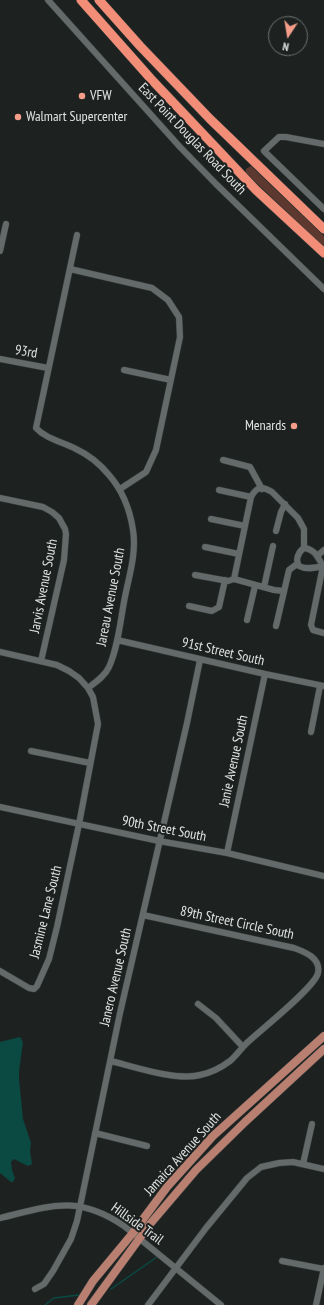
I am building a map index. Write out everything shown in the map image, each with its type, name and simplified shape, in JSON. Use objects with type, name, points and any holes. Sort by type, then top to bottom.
[{"type":"highway","points":[[80,0],[151,79],[256,190],[324,254]]},
{"type":"highway","points":[[99,0],[140,46],[210,119],[324,229]]},
{"type":"main road","name":"Jamaica Avenue South","points":[[91,1305],[167,1187],[213,1136],[324,1036]]},
{"type":"main road","name":"Jamaica Avenue South","points":[[78,1305],[93,1281],[196,1170],[245,1122],[324,1050]]},
{"type":"street","name":"East Point Douglas Road South","points":[[48,0],[180,147],[324,290]]},
{"type":"street","points":[[324,144],[279,137],[264,151],[324,209]]},
{"type":"street","points":[[0,251],[6,224]]},
{"type":"street","name":"Jareau Avenue South","points":[[77,235],[36,428],[43,434],[87,455],[110,475],[120,489],[127,505],[133,531],[134,545],[133,558],[117,640],[109,668],[102,677],[88,688]]},
{"type":"street","points":[[70,269],[152,288],[168,300],[179,317],[180,337],[156,450],[148,468],[138,478],[120,489]]},
{"type":"street","name":"93rd","points":[[0,359],[48,368]]},
{"type":"street","points":[[124,370],[171,380]]},
{"type":"street","points":[[223,460],[250,466],[262,488]]},
{"type":"street","points":[[234,579],[251,497],[255,490],[262,488],[272,492],[285,504],[298,518],[304,529],[304,548],[299,553],[297,564],[290,570],[276,626]]},
{"type":"street","points":[[219,490],[251,497]]},
{"type":"street","name":"Jarvis Avenue South","points":[[0,498],[43,507],[59,518],[66,529],[64,560],[42,661]]},
{"type":"street","points":[[276,531],[281,512],[285,504]]},
{"type":"street","points":[[211,519],[245,526]]},
{"type":"street","points":[[264,588],[273,546]]},
{"type":"street","points":[[206,547],[239,554]]},
{"type":"street","points":[[304,548],[312,550],[324,566],[311,625],[314,630],[324,632]]},
{"type":"street","points":[[317,556],[324,550]]},
{"type":"street","points":[[297,564],[303,568],[324,566]]},
{"type":"street","points":[[195,574],[225,580],[234,579],[255,586],[284,591]]},
{"type":"street","points":[[189,606],[212,611],[219,607],[225,580]]},
{"type":"street","points":[[247,620],[255,586]]},
{"type":"street","name":"91st Street South","points":[[117,640],[200,660],[322,686]]},
{"type":"street","points":[[0,652],[57,665],[79,678],[88,688],[95,706],[98,724],[79,824]]},
{"type":"street","name":"Janero Avenue South","points":[[34,1289],[44,1284],[53,1271],[71,1238],[80,1207],[120,1013],[200,660]]},
{"type":"street","name":"Janie Avenue South","points":[[227,853],[266,674]]},
{"type":"street","points":[[311,732],[322,686]]},
{"type":"street","points":[[31,751],[90,763]]},
{"type":"street","name":"90th Street South","points":[[0,807],[159,841],[227,853],[324,876]]},
{"type":"street","name":"Jasmine Lane South","points":[[0,972],[29,988],[34,989],[37,986],[49,959],[79,824]]},
{"type":"street","name":"89th Street Circle South","points":[[143,915],[294,948],[308,953],[321,966]]},
{"type":"street","points":[[110,1061],[172,1076],[201,1075],[219,1067],[230,1060],[302,993],[316,979],[321,966]]},
{"type":"street","points":[[198,1004],[216,1018],[243,1047]]},
{"type":"street","points":[[303,1164],[312,1124]]},
{"type":"street","points":[[95,1133],[147,1146]]},
{"type":"street","points":[[148,1305],[247,1178],[261,1167],[270,1164],[293,1162],[324,1169]]},
{"type":"street","name":"Hillside Trail","points":[[0,1218],[53,1206],[74,1205],[97,1211],[113,1219],[221,1305]]},
{"type":"street","points":[[282,1261],[324,1269],[316,1305]]},
{"type":"shaded area","points":[[251,166],[324,236],[324,247],[246,173],[246,169]]},
{"type":"shaded area","points":[[20,1037],[23,1042],[19,1079],[23,1119],[31,1143],[30,1151],[32,1164],[28,1166],[14,1159],[11,1162],[15,1178],[13,1182],[11,1182],[0,1173],[0,1042]]},
{"type":"waterway","points":[[111,1289],[157,1257]]},
{"type":"waterway","points":[[45,1305],[54,1298],[79,1295]]},
{"type":"place","name":"VFW","points":[[82,96]]},
{"type":"place","name":"Walmart Supercenter","points":[[18,117]]},
{"type":"place","name":"Menards","points":[[294,426]]}]
